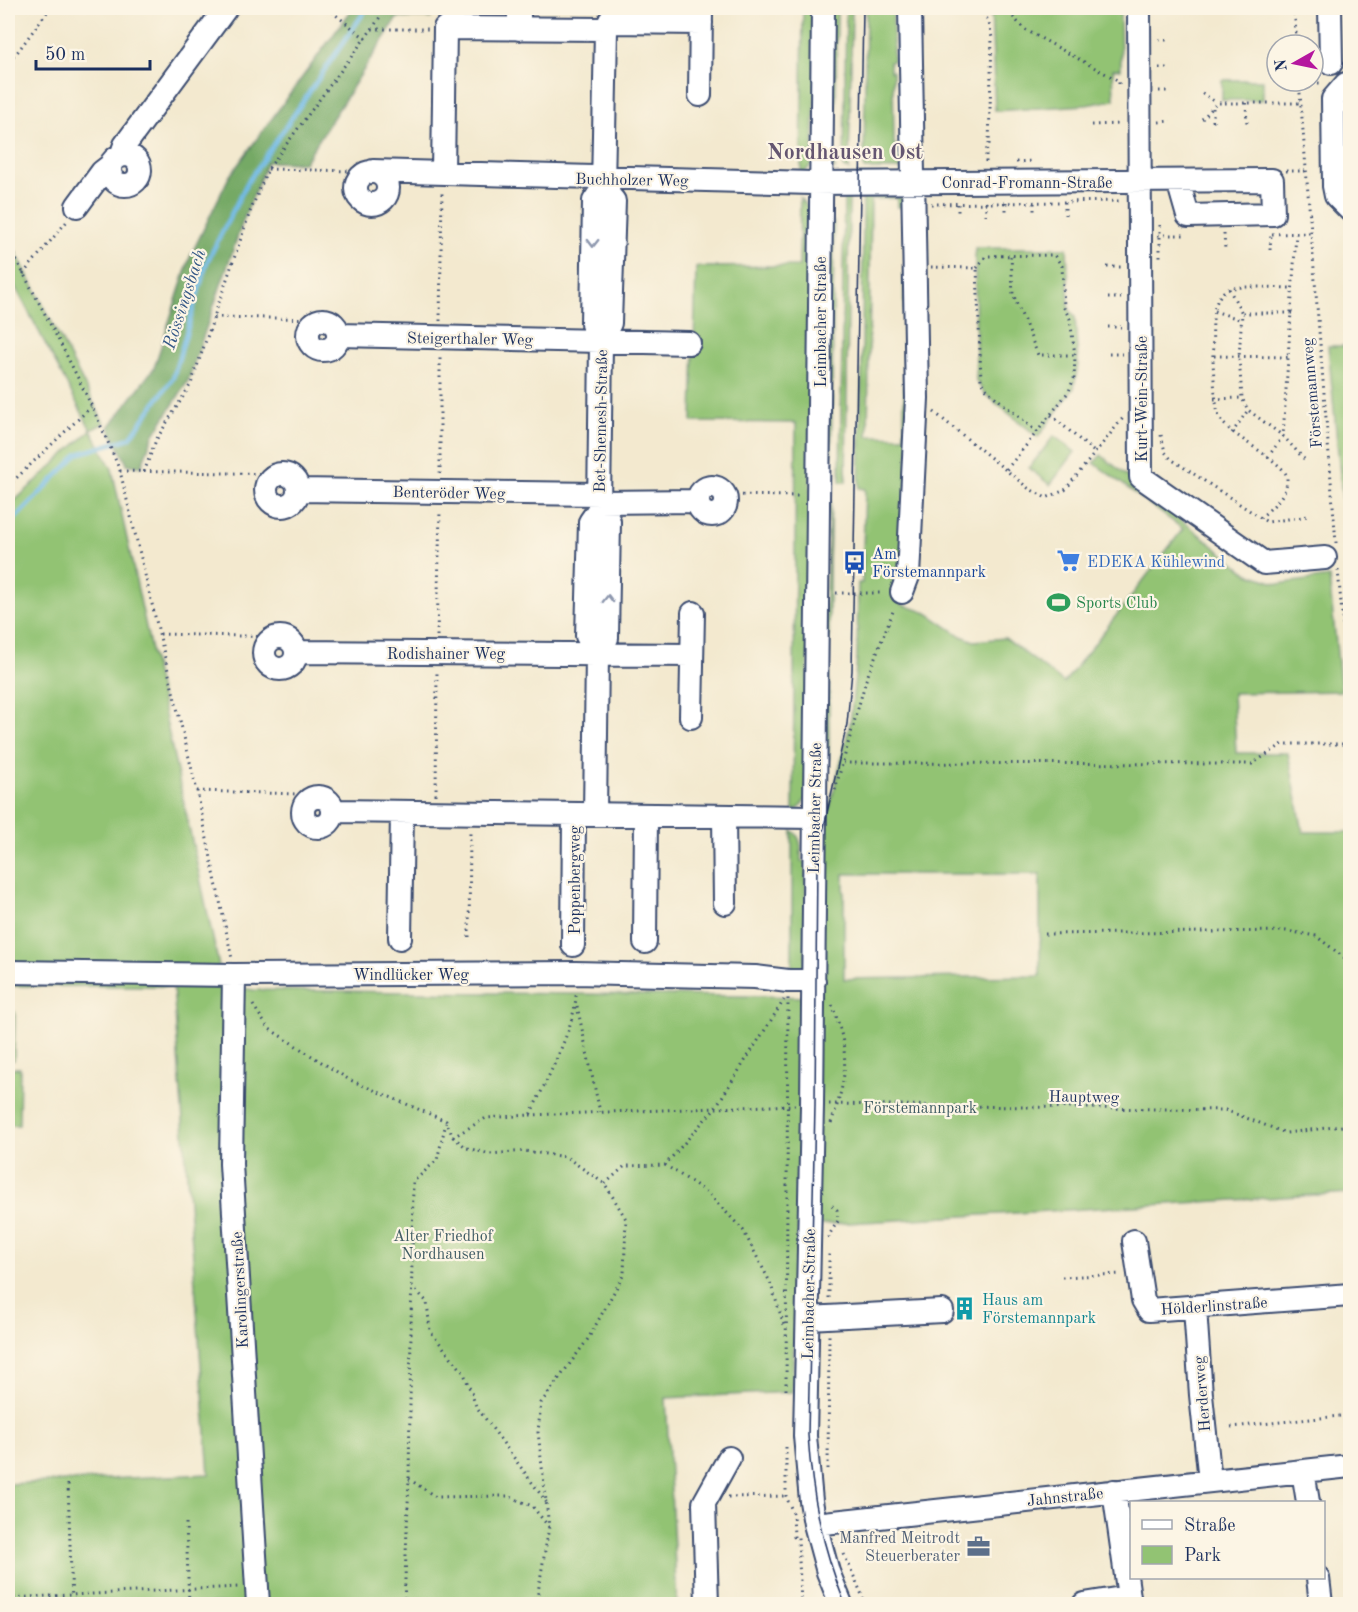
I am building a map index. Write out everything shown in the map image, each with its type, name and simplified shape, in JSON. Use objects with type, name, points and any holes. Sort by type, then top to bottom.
[{"type":"street","points":[[77,206],[102,172],[116,160],[226,8]]},
{"type":"street","name":"Leimbacher Straße","points":[[823,8],[812,1105],[818,1317],[805,1436],[815,1524],[828,1572],[841,1605]]},
{"type":"street","points":[[902,592],[908,576],[917,398],[910,8]]},
{"type":"street","points":[[1139,8],[1141,181]]},
{"type":"street","points":[[1330,8],[1331,63]]},
{"type":"street","points":[[443,173],[444,28],[519,18],[701,15],[700,95]]},
{"type":"street","name":"Bet-Shemesh-Straße","points":[[584,814],[597,654],[587,636],[590,522],[599,502],[602,341],[592,324],[594,201],[604,183],[607,16]]},
{"type":"street","points":[[1350,84],[1346,84],[1333,99],[1334,186],[1336,196],[1350,210]]},
{"type":"street","name":"Buchholzer Weg","points":[[373,171],[604,183],[821,183]]},
{"type":"street","name":"Conrad-Fromann-Straße","points":[[821,183],[913,181],[996,193],[1141,181],[1178,181]]},
{"type":"street","name":"Kurt-Wein-Straße","points":[[1141,181],[1132,405],[1141,477],[1264,563],[1333,557]]},
{"type":"street","name":"Steigerthaler Weg","points":[[332,327],[602,341]]},
{"type":"street","name":"Bet-Shemesh-Straße","points":[[602,341],[689,343]]},
{"type":"street","points":[[282,474],[291,477],[298,485],[295,500],[286,506],[275,505],[266,492],[266,487],[272,477],[282,474]]},
{"type":"street","name":"Benteröder Weg","points":[[298,490],[599,502]]},
{"type":"street","name":"Bet-Shemesh-Straße","points":[[599,502],[698,501],[701,510],[713,515],[718,514],[724,508],[726,499],[724,495]]},
{"type":"street","points":[[691,717],[693,613]]},
{"type":"street","name":"Rodishainer Weg","points":[[288,645],[597,654]]},
{"type":"street","points":[[597,654],[692,655]]},
{"type":"street","name":"Poppenbergweg","points":[[327,804],[402,812],[814,817]]},
{"type":"street","points":[[400,938],[402,812]]},
{"type":"street","name":"Poppenbergweg","points":[[573,945],[584,814]]},
{"type":"street","points":[[645,942],[646,815]]},
{"type":"street","points":[[724,816],[725,903]]},
{"type":"street","name":"Windlücker Weg","points":[[8,972],[234,975],[575,974],[755,977],[814,981]]},
{"type":"street","name":"Karolingerstraße","points":[[234,975],[231,1164],[258,1595]]},
{"type":"street","name":"Hölderlinstraße","points":[[1134,1241],[1143,1300],[1149,1310],[1350,1295]]},
{"type":"street","name":"Herderweg","points":[[1195,1308],[1210,1481]]},
{"type":"street","points":[[818,1317],[942,1311]]},
{"type":"street","points":[[707,1605],[704,1503],[729,1458]]},
{"type":"street","name":"Jahnstraße","points":[[815,1524],[1350,1466]]},
{"type":"street","points":[[1304,1471],[1308,1501]]},
{"type":"street","points":[[1084,1605],[1129,1600],[1114,1491]]},
{"type":"street","points":[[1318,1579],[1321,1605]]},
{"type":"path","points":[[8,59],[16,54],[50,8]]},
{"type":"path","points":[[327,8],[365,38]]},
{"type":"path","points":[[144,472],[156,440],[191,384],[267,169],[386,8]]},
{"type":"path","points":[[983,8],[990,22],[992,38],[990,144],[986,151],[996,193],[1006,215]]},
{"type":"path","points":[[1005,8],[1024,29],[1119,81]]},
{"type":"path","points":[[1294,8],[1296,33]]},
{"type":"path","points":[[372,29],[444,28]]},
{"type":"path","points":[[1159,40],[1170,40]]},
{"type":"path","points":[[1159,68],[1170,68]]},
{"type":"path","points":[[1159,91],[1170,91]]},
{"type":"path","points":[[1202,93],[1217,102],[1301,103]]},
{"type":"path","name":"Förstemannweg","points":[[1300,93],[1333,557],[1350,702]]},
{"type":"path","points":[[1202,118],[1217,102]]},
{"type":"path","points":[[1246,103],[1247,125]]},
{"type":"path","points":[[1213,106],[1213,125]]},
{"type":"path","points":[[1120,114],[1120,133]]},
{"type":"path","points":[[1159,122],[1171,122]]},
{"type":"path","points":[[1091,125],[1120,124]]},
{"type":"path","points":[[986,215],[1005,164],[1019,161],[1042,161]]},
{"type":"path","points":[[267,169],[373,171]]},
{"type":"path","points":[[1281,172],[1305,171]]},
{"type":"path","points":[[930,214],[930,204],[958,204],[996,193],[1034,202],[1120,201],[1120,207]]},
{"type":"path","points":[[1034,202],[1034,215]]},
{"type":"path","points":[[1065,202],[1065,215]]},
{"type":"path","points":[[958,204],[958,215]]},
{"type":"path","points":[[23,274],[65,225],[77,206]]},
{"type":"path","points":[[1160,224],[1160,271]]},
{"type":"path","points":[[1224,234],[1225,250]]},
{"type":"path","points":[[1270,250],[1271,234]]},
{"type":"path","points":[[1268,458],[1283,436],[1296,234]]},
{"type":"path","points":[[8,244],[108,441],[120,471],[197,791],[234,975]]},
{"type":"path","points":[[1006,470],[1063,403],[1074,378],[1075,355],[1070,319],[1064,308],[1062,266],[1054,255],[986,256],[977,268],[981,381],[988,392],[1037,432]]},
{"type":"path","points":[[1011,256],[1013,294],[1038,355],[1075,355]]},
{"type":"path","points":[[929,258],[929,267],[977,268]]},
{"type":"path","points":[[1121,259],[1121,277]]},
{"type":"path","points":[[1107,267],[1121,267]]},
{"type":"path","points":[[1121,288],[1121,308]]},
{"type":"path","points":[[1260,518],[1277,504],[1285,489],[1287,477],[1283,468],[1232,433],[1219,418],[1215,399],[1214,311],[1220,296],[1229,289],[1293,288]]},
{"type":"path","points":[[1229,289],[1242,313],[1239,357],[1242,398],[1248,410],[1283,436],[1305,460]]},
{"type":"path","points":[[1107,298],[1121,298]]},
{"type":"path","points":[[1214,311],[1242,320]]},
{"type":"path","points":[[1242,313],[1292,313]]},
{"type":"path","points":[[214,317],[332,327]]},
{"type":"path","points":[[1121,317],[1122,336]]},
{"type":"path","points":[[1108,327],[1121,327]]},
{"type":"path","points":[[1122,345],[1122,363]]},
{"type":"path","points":[[1109,354],[1122,354]]},
{"type":"path","points":[[1214,356],[1288,357]]},
{"type":"path","points":[[1074,378],[1080,379]]},
{"type":"path","points":[[917,398],[1028,488],[1046,498],[1065,490],[1132,405]]},
{"type":"path","points":[[1215,399],[1242,398]]},
{"type":"path","points":[[1123,418],[1132,405]]},
{"type":"path","points":[[8,486],[91,407]]},
{"type":"path","points":[[1232,433],[1248,410]]},
{"type":"path","points":[[1051,415],[1094,452]]},
{"type":"path","points":[[1160,426],[1161,442],[1171,459],[1260,518],[1267,522],[1309,516]]},
{"type":"path","points":[[120,471],[282,474]]},
{"type":"path","points":[[724,495],[819,496]]},
{"type":"path","points":[[833,795],[866,680],[887,622],[902,592],[834,593]]},
{"type":"path","points":[[160,634],[288,645]]},
{"type":"path","points":[[843,763],[1252,764],[1283,744],[1350,744]]},
{"type":"path","points":[[197,791],[298,794],[327,804]]},
{"type":"path","points":[[469,938],[471,813]]},
{"type":"path","points":[[1046,934],[1286,931],[1316,936],[1350,962]]},
{"type":"path","points":[[575,974],[577,1004],[600,1112]]},
{"type":"path","points":[[665,1165],[715,1108],[788,993],[786,1391]]},
{"type":"path","points":[[251,1001],[268,1028],[348,1079],[446,1121],[453,1137],[467,1148],[490,1154],[525,1151],[566,1156],[605,1184],[626,1219],[624,1274],[588,1339],[541,1403],[538,1432],[549,1527],[538,1603]]},
{"type":"path","points":[[831,1002],[842,1031],[846,1065],[831,1125]]},
{"type":"path","points":[[530,1115],[559,1052],[577,1004]]},
{"type":"path","name":"Hauptweg","points":[[453,1137],[486,1118],[838,1104],[1225,1110],[1286,1133],[1350,1125]]},
{"type":"path","points":[[404,1605],[409,1479],[413,1182],[437,1160],[446,1121]]},
{"type":"path","points":[[605,1184],[624,1166],[665,1165],[707,1192],[743,1230],[770,1282],[786,1332]]},
{"type":"path","points":[[828,1478],[818,1317],[829,1235],[838,1221],[837,1210],[829,1202]]},
{"type":"path","points":[[1062,1277],[1138,1273]]},
{"type":"path","points":[[412,1286],[427,1302],[430,1331],[464,1373],[476,1406],[548,1504]]},
{"type":"path","points":[[1231,1427],[1350,1415]]},
{"type":"path","points":[[409,1479],[436,1497],[508,1496],[532,1506],[549,1527]]},
{"type":"path","points":[[68,1484],[72,1605]]},
{"type":"path","points":[[707,1497],[786,1496]]},
{"type":"path","points":[[186,1523],[189,1605]]},
{"type":"path","points":[[843,1553],[866,1605]]},
{"type":"path","points":[[8,1598],[188,1589],[258,1595]]},
{"type":"green space","points":[[353,8],[432,8],[431,18],[397,18],[304,163],[267,162],[243,221],[188,381],[153,436],[141,467],[127,464],[109,427],[154,368],[190,257],[229,177]]},
{"type":"green space","points":[[803,8],[817,8],[813,163],[801,176]]},
{"type":"green space","points":[[830,8],[837,8],[835,169],[832,168]]},
{"type":"green space","points":[[846,8],[852,8],[849,170],[844,168]]},
{"type":"green space","points":[[866,8],[893,8],[893,61],[890,62],[890,71],[893,71],[894,145],[904,145],[904,161],[901,169],[864,169]]},
{"type":"green space","points":[[991,8],[1120,8],[1121,69],[1113,69],[1114,100],[1086,105],[995,111]]},
{"type":"green space","points":[[1222,80],[1263,80],[1263,100],[1222,100]]},
{"type":"green space","points":[[844,196],[849,196],[846,482],[840,482]]},
{"type":"green space","points":[[863,196],[900,197],[905,203],[904,207],[897,207],[897,198],[871,199],[868,436],[904,437],[904,265],[909,437],[901,604],[927,613],[961,636],[974,641],[1005,638],[1064,683],[1183,529],[1094,463],[1101,455],[1247,573],[1278,584],[1329,577],[1341,691],[1233,693],[1236,753],[1288,753],[1303,832],[1350,832],[1350,1193],[798,1226],[792,1392],[666,1398],[677,1604],[8,1604],[8,1484],[209,1474],[173,986],[8,986],[8,507],[91,430],[112,469],[223,985],[254,990],[820,997],[821,843],[850,724],[857,658],[858,583],[862,583],[865,489],[859,488]],"holes":[[[844,874],[1040,874],[1040,976],[844,979]]]},
{"type":"green space","points":[[800,198],[809,209],[809,221],[814,221],[806,798],[800,808],[793,811],[796,423],[692,422],[696,267],[799,266]]},
{"type":"green space","points":[[828,222],[834,222],[831,492],[829,492]]},
{"type":"green space","points":[[8,237],[104,423],[91,430],[8,273]]},
{"type":"green space","points":[[975,248],[1067,248],[1069,309],[1075,317],[1078,364],[1074,388],[1038,437],[985,394],[976,381]]},
{"type":"green space","points":[[1328,346],[1350,346],[1350,580]]},
{"type":"green space","points":[[1054,436],[1075,452],[1050,485],[1029,468]]},
{"type":"green space","points":[[829,501],[831,502],[829,759],[820,789]]},
{"type":"green space","points":[[792,830],[800,840],[801,861],[806,862],[805,965],[798,972],[792,973]]},
{"type":"green space","points":[[8,1011],[15,1012],[14,1060],[8,1060]]},
{"type":"green space","points":[[8,1068],[20,1068],[19,1125],[8,1125]]},
{"type":"waterway","name":"Rössingsbach","points":[[8,526],[78,454],[130,438],[173,378],[207,262],[247,183],[367,8]]},
{"type":"tram line","points":[[845,1604],[819,1521],[808,1435],[815,1105],[817,858],[847,724],[852,671],[863,8]]},
{"type":"place","name":"EDEKA Kühlewind","points":[[1069,561]]},
{"type":"place","name":"Am Förstemannpark","points":[[854,562]]},
{"type":"place","name":"Sports Club","points":[[1058,602]]},
{"type":"place","name":"Haus am Förstemannpark","points":[[964,1308]]},
{"type":"place","name":"Manfred Meitrodt Steuerberater","points":[[978,1546]]},
{"type":"district","name":"Nordhausen Ost","points":[[845,151]]},
{"type":"park label","name":"Förstemannpark","points":[[920,1107]]},
{"type":"park label","name":"Alter Friedhof Nordhausen","points":[[443,1244]]}]
